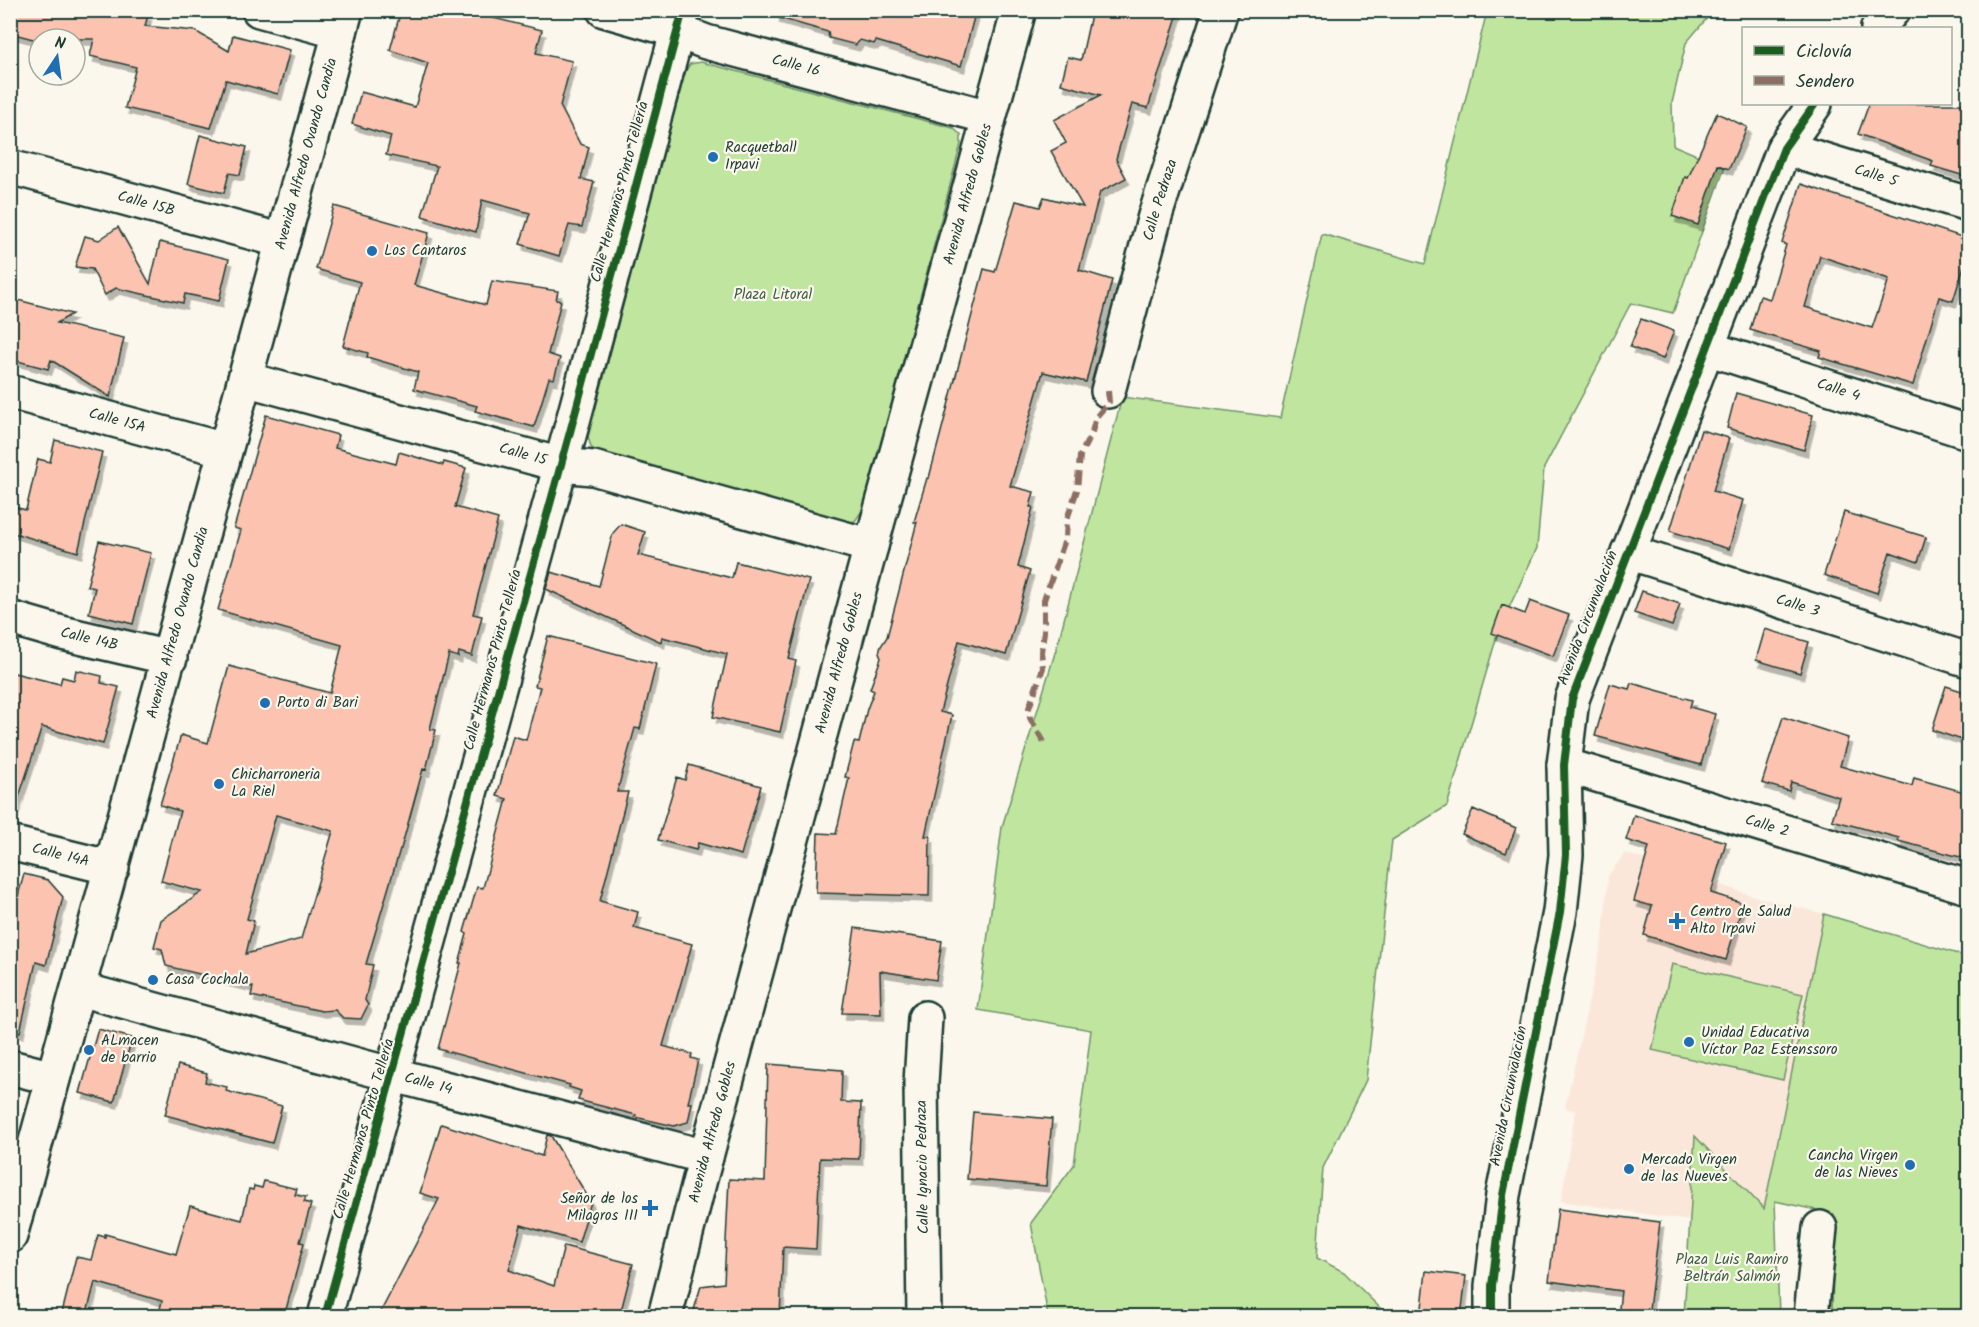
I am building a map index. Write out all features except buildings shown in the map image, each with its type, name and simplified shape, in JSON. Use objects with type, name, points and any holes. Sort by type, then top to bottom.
[{"type":"street","points":[[259,10],[343,21]]},
{"type":"street","name":"Calle 16","points":[[604,10],[680,21],[705,42],[988,117]]},
{"type":"street","name":"Avenida Alfredo Gobles","points":[[666,1317],[706,1156],[1019,10]]},
{"type":"street","name":"Calle Pedraza","points":[[1108,390],[1155,216],[1221,10]]},
{"type":"street","points":[[1879,27],[1893,10]]},
{"type":"street","name":"Avenida Alfredo Ovando Candia","points":[[10,1236],[343,21]]},
{"type":"street","name":"Calle Hermanos Pinto Tellería","points":[[325,1317],[561,465],[680,21]]},
{"type":"street","name":"Avenida Circunvalación","points":[[1492,1317],[1492,1286],[1503,1195],[1560,912],[1566,855],[1564,765],[1572,699],[1784,148],[1814,105]]},
{"type":"street","name":"Calle 5","points":[[1784,148],[1968,204]]},
{"type":"street","name":"Calle 15B","points":[[10,167],[283,241]]},
{"type":"street","name":"Calle 4","points":[[1707,348],[1968,432]]},
{"type":"street","name":"Calle 15","points":[[245,379],[561,465],[593,468],[871,546]]},
{"type":"street","name":"Calle 15A","points":[[10,392],[225,450]]},
{"type":"street","name":"Calle 3","points":[[1628,552],[1968,660]]},
{"type":"street","name":"Calle 14B","points":[[10,618],[62,633],[170,658]]},
{"type":"street","name":"Calle 2","points":[[1564,765],[1968,887]]},
{"type":"street","name":"Calle 14A","points":[[10,843],[112,868]]},
{"type":"street","name":"Calle 14","points":[[79,989],[706,1156]]},
{"type":"street","name":"Calle Ignacio Pedraza","points":[[924,1317],[921,1083],[925,1018]]},
{"type":"street","points":[[10,1067],[53,1078]]},
{"type":"street","points":[[1811,1317],[1820,1228]]},
{"type":"shaded area","name":"Unidad Educativa Víctor Paz Estenssoro","points":[[1625,853],[1757,897],[1824,914],[1764,1210],[1695,1137],[1690,1221],[1561,1201],[1575,1111],[1565,1108],[1603,937],[1608,876]]},
{"type":"green space","points":[[1487,11],[1713,11],[1686,43],[1672,103],[1673,145],[1725,167],[1673,313],[1631,303],[1544,468],[1537,548],[1499,629],[1447,806],[1392,840],[1366,1080],[1323,1168],[1317,1258],[1344,1272],[1388,1316],[1048,1316],[1031,1223],[1074,1165],[1091,1030],[978,1010],[1002,827],[1058,643],[1122,397],[1280,418],[1322,234],[1425,264]]},
{"type":"green space","name":"Plaza Litoral","points":[[701,62],[953,128],[961,135],[961,144],[864,508],[855,521],[845,523],[597,453],[591,447],[588,437],[685,72],[690,64]]},
{"type":"green space","name":"Plaza Luis Ramiro Beltrán Salmón","points":[[1824,914],[1968,957],[1968,1316],[1832,1316],[1834,1214],[1775,1201],[1779,1316],[1684,1316],[1695,1136],[1764,1209]]},
{"type":"green space","points":[[1672,964],[1803,994],[1783,1080],[1652,1050]]},
{"type":"marked path","points":[[1044,742],[1030,718],[1029,708],[1043,668],[1041,652],[1044,632],[1044,600],[1066,537],[1067,519],[1077,490],[1080,456],[1092,432],[1096,417],[1109,402],[1108,391]]},
{"type":"cycle path","points":[[325,1316],[570,432],[683,10]]},
{"type":"cycle path","points":[[1492,1316],[1492,1286],[1503,1195],[1560,912],[1566,855],[1564,765],[1572,699],[1784,148],[1814,105]]},
{"type":"place","name":"Racquetball Irpavi","points":[[713,157]]},
{"type":"place","name":"Los Cantaros","points":[[372,251]]},
{"type":"place","name":"Porto di Bari","points":[[265,703]]},
{"type":"place","name":"Chicharroneria La Riel","points":[[219,784]]},
{"type":"place","name":"Centro de Salud Alto Irpavi","points":[[1677,921]]},
{"type":"place","name":"Casa Cochala","points":[[153,980]]},
{"type":"place","name":"Unidad Educativa Víctor Paz Estenssoro","points":[[1689,1042]]},
{"type":"place","name":"ALmacen de barrio","points":[[89,1050]]},
{"type":"place","name":"Cancha Virgen de las Nieves","points":[[1910,1165]]},
{"type":"place","name":"Mercado Virgen de las Nueves","points":[[1629,1169]]},
{"type":"place","name":"Señor de los Milagros III","points":[[650,1208]]}]
